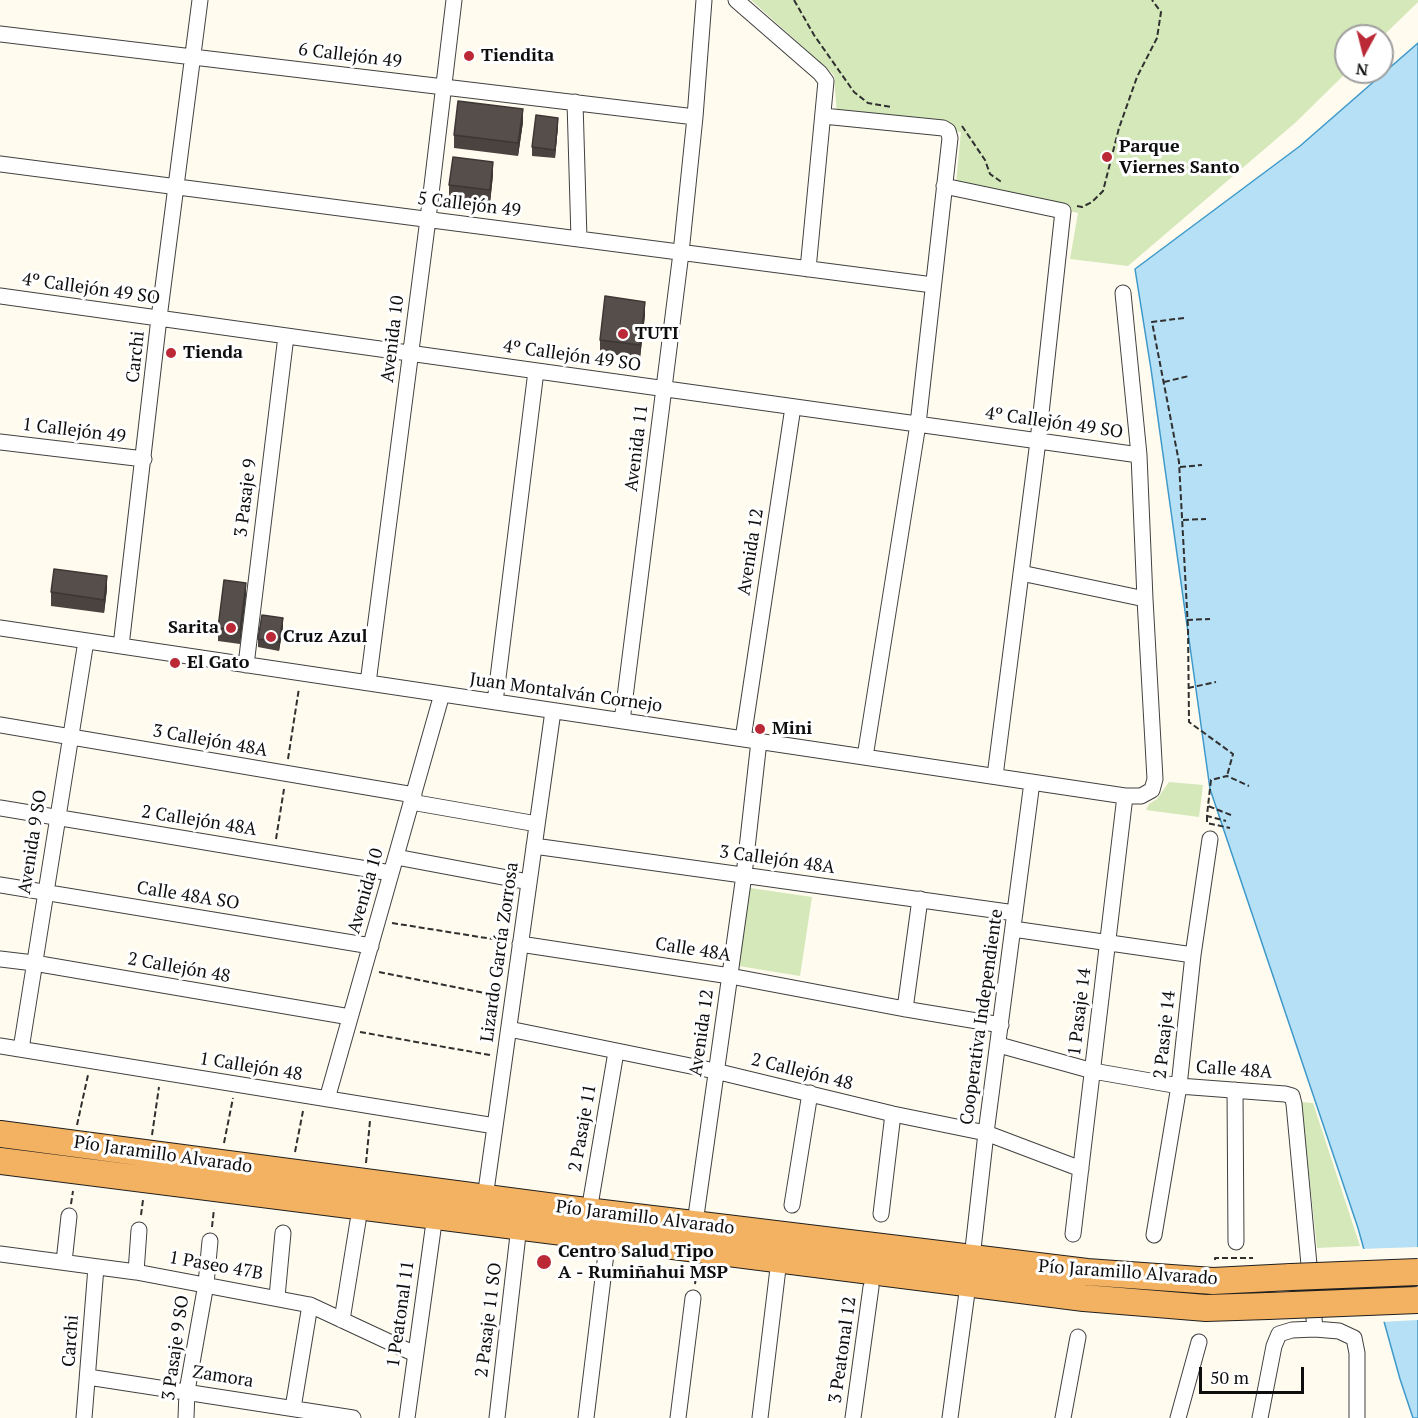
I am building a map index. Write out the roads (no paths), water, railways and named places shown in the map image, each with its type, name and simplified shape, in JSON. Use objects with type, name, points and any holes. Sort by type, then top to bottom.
[{"type":"highway","name":"Pío Jaramillo Alvarado","points":[[0,1134],[73,1143],[148,1167]]},
{"type":"highway","name":"Pío Jaramillo Alvarado","points":[[0,1161],[76,1171],[148,1167],[219,1176],[435,1215],[968,1285],[1084,1298],[1206,1308],[1418,1300]]},
{"type":"highway","name":"Pío Jaramillo Alvarado","points":[[219,1176],[291,1173],[1087,1272],[1213,1281],[1418,1272]]},
{"type":"street","name":"Carchi","points":[[122,646],[159,318],[200,0]]},
{"type":"street","name":"Avenida 10","points":[[368,683],[454,0]]},
{"type":"street","name":"Avenida 11","points":[[621,721],[681,253],[704,0]]},
{"type":"street","points":[[736,0],[820,73],[826,81],[808,269]]},
{"type":"street","name":"6 Callejón 49","points":[[0,34],[695,117]]},
{"type":"street","points":[[575,102],[579,239]]},
{"type":"street","points":[[823,116],[943,128],[948,131],[950,138],[918,424],[865,757]]},
{"type":"street","name":"5 Callejón 49","points":[[0,164],[933,285]]},
{"type":"street","points":[[945,186],[1063,211],[1038,441],[995,776]]},
{"type":"street","points":[[1123,292],[1139,455],[1155,778],[1152,790],[1141,796],[1125,796]]},
{"type":"street","name":"4º Callejón 49 SO","points":[[0,297],[1139,455]]},
{"type":"street","name":"3 Pasaje 9","points":[[246,665],[286,336]]},
{"type":"street","points":[[495,702],[537,371]]},
{"type":"street","name":"Avenida 12","points":[[743,739],[793,407]]},
{"type":"street","name":"1 Callejón 49","points":[[0,442],[144,459]]},
{"type":"street","points":[[1021,573],[1145,599]]},
{"type":"street","name":"Juan Montalván Cornejo","points":[[0,628],[1125,796]]},
{"type":"street","name":"Avenida 9 SO","points":[[21,1049],[86,641]]},
{"type":"street","name":"Avenida 10","points":[[327,1099],[442,694]]},
{"type":"street","name":"Lizardo García Zorrosa","points":[[485,1198],[553,711]]},
{"type":"street","name":"3 Callejón 48A","points":[[0,725],[413,799],[537,824]]},
{"type":"street","name":"Avenida 12","points":[[695,1223],[744,875],[759,741]]},
{"type":"street","name":"Cooperativa Independiente","points":[[972,1258],[1032,782]]},
{"type":"street","name":"1 Pasaje 14","points":[[1073,1234],[1125,796]]},
{"type":"street","name":"2 Callejón 48A","points":[[0,808],[391,873]]},
{"type":"street","name":"2 Pasaje 14","points":[[1154,1235],[1179,1086],[1193,955],[1210,839]]},
{"type":"street","name":"3 Callejón 48A","points":[[534,846],[1015,913]]},
{"type":"street","points":[[396,857],[529,882]]},
{"type":"street","name":"Calle 48A SO","points":[[0,885],[371,946]]},
{"type":"street","points":[[905,1010],[920,899]]},
{"type":"street","points":[[1013,929],[1193,955]]},
{"type":"street","name":"Calle 48A","points":[[520,944],[730,975],[905,1010],[1001,1025]]},
{"type":"street","name":"2 Callejón 48","points":[[0,959],[34,963],[348,1023]]},
{"type":"street","name":"2 Callejón 48","points":[[508,1029],[715,1071],[893,1114],[986,1133],[1081,1169]]},
{"type":"street","name":"1 Callejón 48","points":[[0,1046],[495,1126]]},
{"type":"street","name":"Calle 48A","points":[[999,1046],[1093,1071],[1179,1086],[1292,1096],[1315,1329]]},
{"type":"street","name":"2 Pasaje 11","points":[[589,1211],[616,1052]]},
{"type":"street","points":[[1235,1090],[1236,1242]]},
{"type":"street","points":[[792,1206],[810,1093]]},
{"type":"street","points":[[881,1214],[893,1114]]},
{"type":"street","name":"1 Peatonal 11","points":[[407,1418],[435,1215]]},
{"type":"street","points":[[64,1262],[69,1216]]},
{"type":"street","points":[[342,1320],[358,1221]]},
{"type":"street","name":"2 Pasaje 11 SO","points":[[497,1418],[519,1226]]},
{"type":"street","points":[[136,1272],[139,1230]]},
{"type":"street","points":[[277,1297],[283,1233]]},
{"type":"street","points":[[586,1418],[608,1237]]},
{"type":"street","name":"3 Pasaje 9 SO","points":[[186,1418],[187,1391],[206,1284],[210,1241]]},
{"type":"street","name":"1 Paseo 47B","points":[[0,1254],[136,1272],[277,1297],[310,1305],[415,1354]]},
{"type":"street","points":[[760,1418],[779,1260]]},
{"type":"street","name":"Carchi","points":[[84,1418],[96,1267]]},
{"type":"street","points":[[950,1418],[968,1285]]},
{"type":"street","name":"3 Peatonal 12","points":[[853,1418],[871,1287]]},
{"type":"street","points":[[678,1418],[693,1298]]},
{"type":"street","points":[[293,1408],[310,1305]]},
{"type":"street","points":[[1260,1418],[1274,1346],[1279,1334],[1293,1330],[1315,1329],[1339,1331],[1354,1338],[1357,1353],[1357,1418]]},
{"type":"street","points":[[1063,1418],[1078,1337]]},
{"type":"street","points":[[1178,1418],[1199,1342]]},
{"type":"street","name":"Zamora","points":[[88,1377],[187,1391],[270,1411],[293,1408],[352,1418]]},
{"type":"water","points":[[1418,43],[1418,1418],[1413,1418],[1400,1379],[1358,1228],[1210,789],[1135,269],[1300,146],[1371,84],[1394,84],[1394,64]]},
{"type":"place","name":"Tiendita","points":[[469,56]]},
{"type":"place","name":"Parque Viernes Santo","points":[[1107,157]]},
{"type":"place","name":"TUTI","points":[[623,334]]},
{"type":"place","name":"Tienda","points":[[171,353]]},
{"type":"place","name":"Sarita","points":[[231,628]]},
{"type":"place","name":"Cruz Azul","points":[[271,637]]},
{"type":"place","name":"El Gato","points":[[175,663]]},
{"type":"place","name":"Mini","points":[[760,729]]},
{"type":"place","name":"Centro Salud Tipo A - Rumiñahui MSP","points":[[544,1262]]}]
